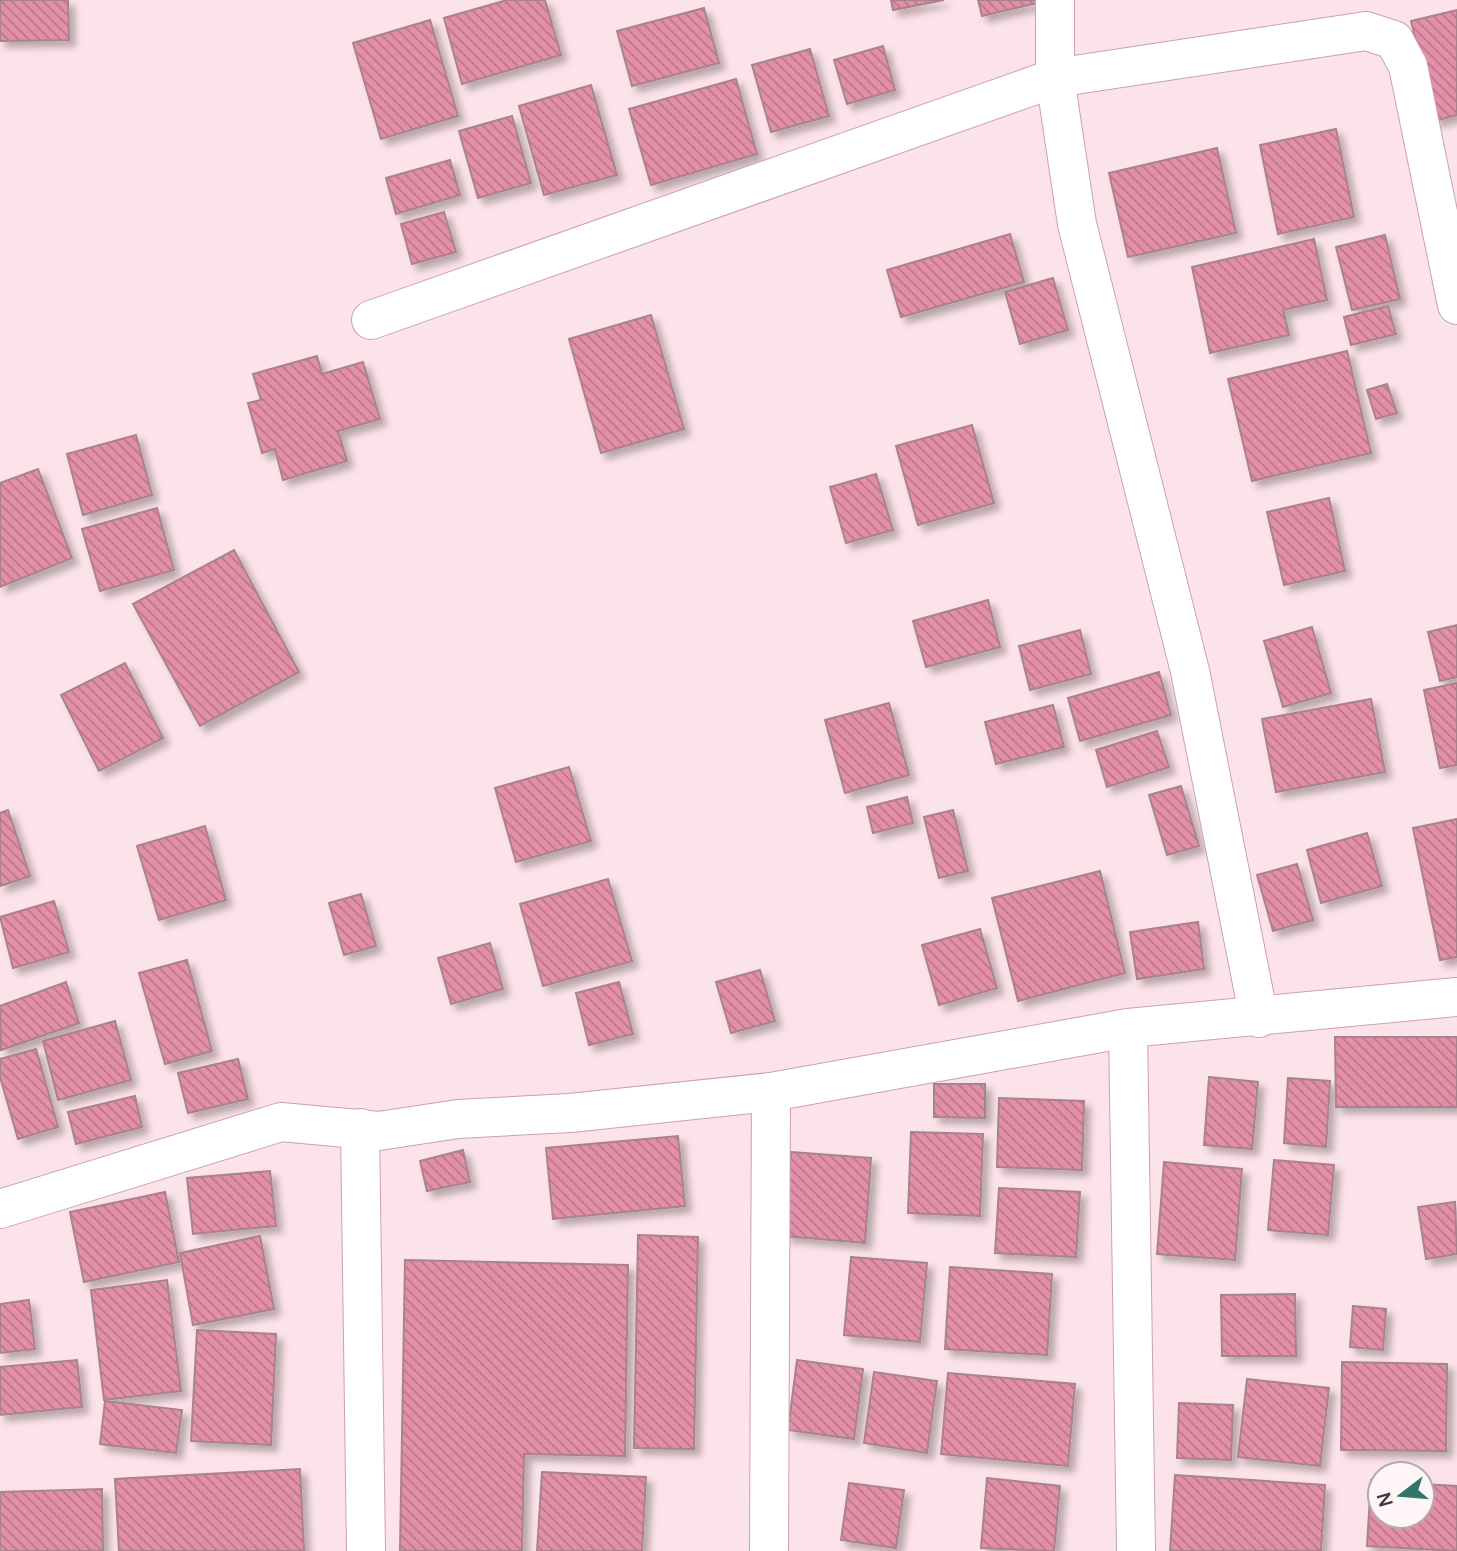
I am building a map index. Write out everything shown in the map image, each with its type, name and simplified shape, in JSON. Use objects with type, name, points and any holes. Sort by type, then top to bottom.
[{"type":"street","points":[[1055,0],[1055,78],[1077,224],[1190,671],[1259,1018]]},
{"type":"street","points":[[371,320],[1055,78],[1366,31],[1394,40],[1408,66],[1457,305]]},
{"type":"street","points":[[0,1209],[281,1122],[379,1131],[458,1119],[570,1113],[771,1093],[1128,1028],[1259,1018],[1457,997]]},
{"type":"street","points":[[1128,1028],[1136,1551]]},
{"type":"street","points":[[769,1551],[771,1093]]},
{"type":"street","points":[[360,1128],[366,1551]]},
{"type":"building","points":[[0,0],[68,0],[69,40],[0,41]]},
{"type":"building","points":[[507,0],[545,0],[561,55],[462,84],[444,18]]},
{"type":"building","points":[[891,0],[944,0],[893,10]]},
{"type":"building","points":[[978,0],[1036,0],[1037,3],[982,16]]},
{"type":"building","points":[[704,8],[719,63],[632,86],[617,31]]},
{"type":"building","points":[[1457,10],[1457,115],[1435,121],[1411,21]]},
{"type":"building","points":[[430,20],[458,116],[381,139],[353,43]]},
{"type":"building","points":[[883,46],[895,90],[847,104],[834,60]]},
{"type":"building","points":[[810,49],[829,116],[771,132],[752,65]]},
{"type":"building","points":[[736,79],[757,154],[651,185],[629,109]]},
{"type":"building","points":[[591,85],[617,175],[544,195],[519,106]]},
{"type":"building","points":[[512,116],[531,183],[478,198],[459,131]]},
{"type":"building","points":[[1336,129],[1354,217],[1278,234],[1260,145]]},
{"type":"building","points":[[1217,148],[1236,233],[1128,257],[1109,173]]},
{"type":"building","points":[[450,160],[460,195],[396,214],[386,178]]},
{"type":"building","points":[[444,212],[456,252],[412,264],[401,224]]},
{"type":"building","points":[[1010,234],[1024,282],[901,317],[887,270]]},
{"type":"building","points":[[1385,235],[1400,299],[1352,310],[1336,247]]},
{"type":"building","points":[[1314,239],[1327,300],[1283,310],[1289,335],[1210,353],[1192,267]]},
{"type":"building","points":[[1053,278],[1068,330],[1020,344],[1005,292]]},
{"type":"building","points":[[1388,306],[1396,334],[1351,345],[1344,317]]},
{"type":"building","points":[[651,315],[684,429],[601,453],[569,339]]},
{"type":"building","points":[[1347,351],[1371,453],[1252,481],[1228,379]]},
{"type":"building","points":[[317,356],[322,374],[363,362],[380,419],[338,431],[347,461],[283,480],[275,449],[262,453],[248,403],[261,400],[253,374]]},
{"type":"building","points":[[1387,384],[1397,413],[1376,419],[1367,390]]},
{"type":"building","points":[[972,425],[994,503],[918,525],[896,446]]},
{"type":"building","points":[[136,435],[152,495],[83,515],[67,454]]},
{"type":"building","points":[[38,469],[72,558],[0,587],[0,483]]},
{"type":"building","points":[[876,474],[893,530],[846,543],[830,487]]},
{"type":"building","points":[[1329,498],[1345,571],[1284,585],[1267,512]]},
{"type":"building","points":[[157,508],[174,570],[100,591],[82,529]]},
{"type":"building","points":[[234,550],[299,672],[200,726],[133,604]]},
{"type":"building","points":[[988,600],[1000,647],[926,667],[913,621]]},
{"type":"building","points":[[1457,625],[1457,677],[1440,681],[1428,632]]},
{"type":"building","points":[[1312,627],[1331,693],[1283,707],[1264,641]]},
{"type":"building","points":[[1080,630],[1091,674],[1030,690],[1019,646]]},
{"type":"building","points":[[125,663],[163,738],[99,771],[61,695]]},
{"type":"building","points":[[1159,672],[1171,715],[1080,741],[1068,698]]},
{"type":"building","points":[[1457,683],[1457,765],[1440,768],[1424,690]]},
{"type":"building","points":[[1371,699],[1385,772],[1276,792],[1262,719]]},
{"type":"building","points":[[889,703],[909,775],[845,793],[825,720]]},
{"type":"building","points":[[1053,705],[1064,747],[996,764],[985,722]]},
{"type":"building","points":[[1157,731],[1169,767],[1107,787],[1096,750]]},
{"type":"building","points":[[569,767],[591,841],[516,862],[495,788]]},
{"type":"building","points":[[1181,786],[1199,846],[1167,855],[1149,795]]},
{"type":"building","points":[[907,797],[913,823],[873,833],[867,807]]},
{"type":"building","points":[[8,810],[30,876],[0,886],[0,813]]},
{"type":"building","points":[[953,810],[968,871],[939,878],[924,817]]},
{"type":"building","points":[[1457,819],[1457,957],[1440,960],[1413,828]]},
{"type":"building","points":[[205,826],[226,900],[159,920],[137,846]]},
{"type":"building","points":[[1367,833],[1382,886],[1321,903],[1307,850]]},
{"type":"building","points":[[1297,864],[1313,920],[1273,931],[1257,875]]},
{"type":"building","points":[[1100,871],[1125,973],[1018,1001],[992,898]]},
{"type":"building","points":[[608,879],[632,961],[543,986],[520,904]]},
{"type":"building","points":[[361,894],[376,946],[344,955],[329,903]]},
{"type":"building","points":[[54,901],[69,952],[13,968],[0,917]]},
{"type":"building","points":[[1198,922],[1204,969],[1137,979],[1130,932]]},
{"type":"building","points":[[980,929],[997,988],[939,1005],[922,945]]},
{"type":"building","points":[[490,943],[503,989],[451,1004],[438,958]]},
{"type":"building","points":[[187,960],[212,1051],[165,1064],[139,973]]},
{"type":"building","points":[[760,970],[775,1021],[731,1033],[716,982]]},
{"type":"building","points":[[66,982],[79,1023],[1,1050],[0,1006]]},
{"type":"building","points":[[619,982],[633,1034],[589,1045],[576,993]]},
{"type":"building","points":[[115,1021],[131,1080],[58,1100],[43,1041]]},
{"type":"building","points":[[1335,1037],[1457,1037],[1457,1107],[1336,1107]]},
{"type":"building","points":[[36,1049],[58,1127],[18,1139],[0,1077],[0,1059]]},
{"type":"building","points":[[238,1059],[248,1099],[188,1113],[178,1073]]},
{"type":"building","points":[[1209,1077],[1258,1082],[1252,1149],[1204,1145]]},
{"type":"building","points":[[1288,1078],[1330,1081],[1326,1147],[1284,1143]]},
{"type":"building","points":[[934,1084],[985,1084],[985,1118],[934,1117]]},
{"type":"building","points":[[135,1096],[142,1127],[76,1144],[68,1112]]},
{"type":"building","points":[[999,1098],[1084,1101],[1082,1170],[997,1167]]},
{"type":"building","points":[[911,1132],[983,1134],[980,1216],[908,1213]]},
{"type":"building","points":[[678,1136],[685,1206],[553,1219],[546,1148]]},
{"type":"building","points":[[463,1150],[470,1182],[427,1191],[420,1161]]},
{"type":"building","points":[[791,1152],[871,1158],[865,1243],[785,1236]]},
{"type":"building","points":[[1274,1160],[1334,1165],[1328,1235],[1268,1230]]},
{"type":"building","points":[[1164,1162],[1242,1169],[1235,1260],[1157,1254]]},
{"type":"building","points":[[270,1171],[276,1226],[193,1234],[187,1178]]},
{"type":"building","points":[[999,1188],[1080,1192],[1076,1257],[995,1253]]},
{"type":"building","points":[[165,1192],[179,1262],[84,1282],[70,1212]]},
{"type":"building","points":[[1455,1202],[1457,1254],[1426,1259],[1418,1207]]},
{"type":"building","points":[[638,1235],[698,1237],[694,1449],[634,1448]]},
{"type":"building","points":[[260,1236],[274,1309],[193,1325],[180,1253]]},
{"type":"building","points":[[851,1257],[927,1263],[920,1342],[844,1335]]},
{"type":"building","points":[[405,1260],[628,1265],[625,1456],[524,1454],[522,1551],[400,1551]]},
{"type":"building","points":[[950,1267],[1052,1274],[1047,1355],[945,1349]]},
{"type":"building","points":[[167,1280],[181,1391],[104,1400],[91,1290]]},
{"type":"building","points":[[1295,1294],[1296,1356],[1222,1356],[1221,1295]]},
{"type":"building","points":[[29,1300],[35,1349],[0,1353],[0,1304]]},
{"type":"building","points":[[1353,1306],[1386,1309],[1383,1350],[1350,1347]]},
{"type":"building","points":[[197,1330],[276,1334],[271,1445],[191,1441]]},
{"type":"building","points":[[77,1360],[82,1407],[0,1415],[0,1367]]},
{"type":"building","points":[[797,1360],[863,1369],[854,1439],[788,1430]]},
{"type":"building","points":[[1342,1362],[1447,1364],[1446,1451],[1341,1450]]},
{"type":"building","points":[[874,1372],[937,1381],[927,1453],[864,1443]]},
{"type":"building","points":[[948,1373],[1075,1384],[1068,1466],[941,1454]]},
{"type":"building","points":[[1247,1379],[1329,1388],[1320,1466],[1238,1457]]},
{"type":"building","points":[[105,1401],[182,1410],[176,1453],[100,1444]]},
{"type":"building","points":[[1179,1403],[1233,1405],[1231,1460],[1177,1458]]},
{"type":"building","points":[[300,1469],[304,1551],[119,1551],[115,1479]]},
{"type":"building","points":[[542,1472],[646,1477],[642,1551],[537,1551]]},
{"type":"building","points":[[1175,1475],[1325,1485],[1321,1551],[1170,1551]]},
{"type":"building","points":[[987,1478],[1060,1486],[1054,1551],[981,1548]]},
{"type":"building","points":[[849,1483],[904,1490],[896,1548],[841,1540]]},
{"type":"building","points":[[1436,1485],[1457,1486],[1457,1551],[1367,1546],[1368,1530],[1436,1530]]},
{"type":"building","points":[[102,1489],[103,1551],[0,1551],[0,1492]]}]
